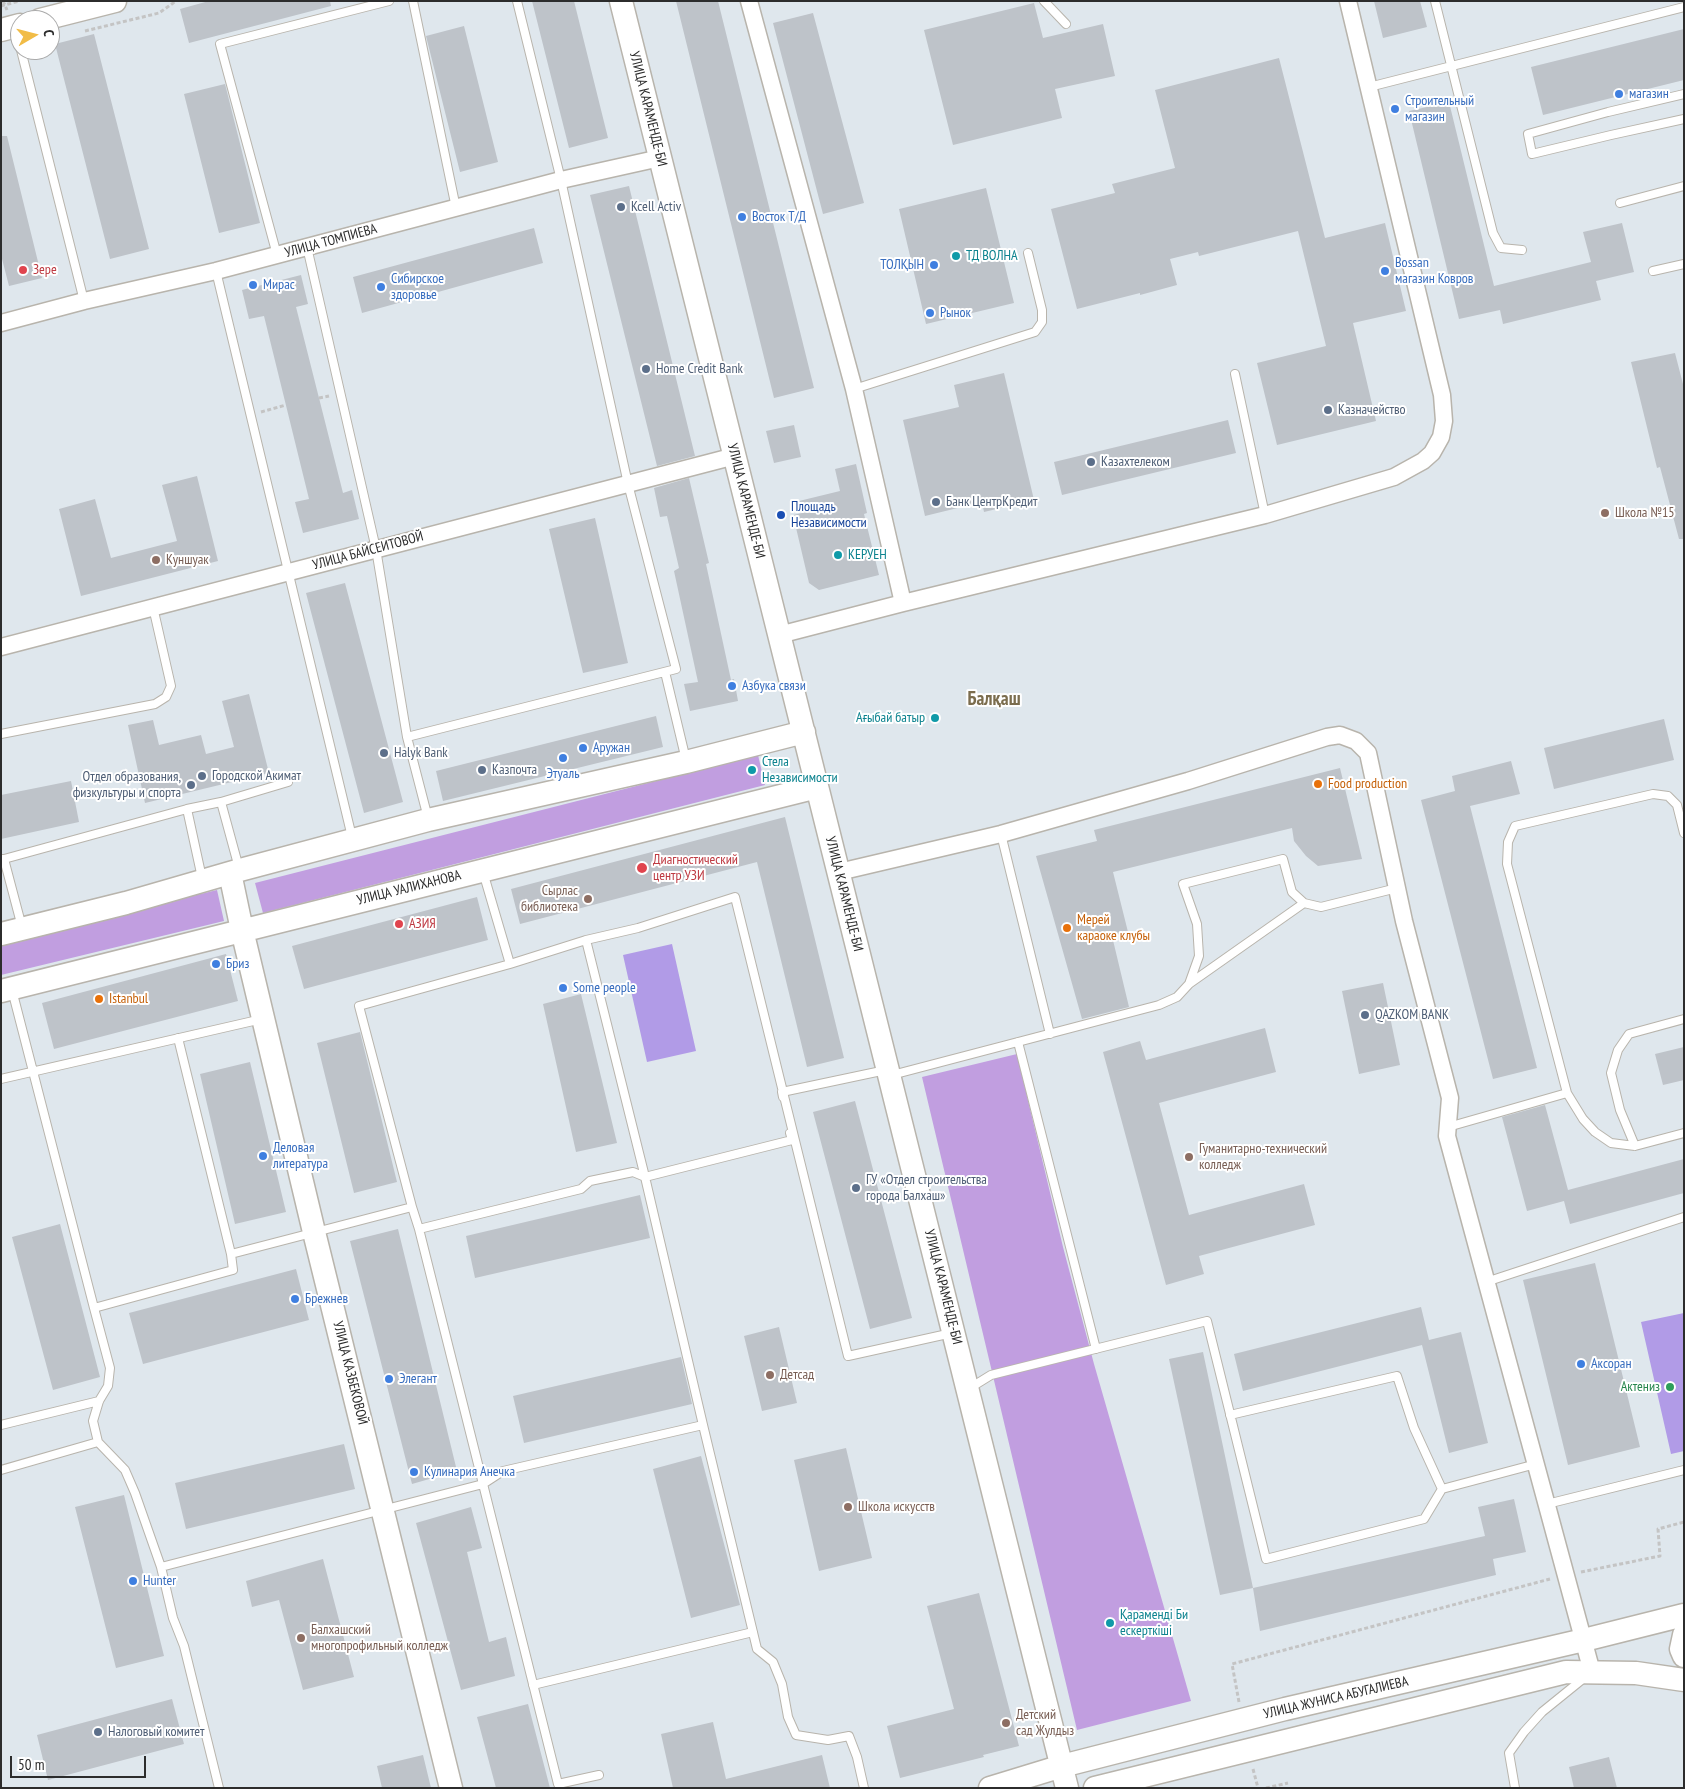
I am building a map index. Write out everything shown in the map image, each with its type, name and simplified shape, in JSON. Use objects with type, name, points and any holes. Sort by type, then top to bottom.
[{"type":"main road","points":[[60,15],[115,1]]},
{"type":"main road","name":"УЛИЦА КАРАМЕНДЕ-БИ","points":[[621,1],[1067,1788]]},
{"type":"main road","points":[[12,931],[126,903],[235,871],[428,820],[686,762],[804,732]]},
{"type":"main road","name":"УЛИЦА УАЛИХАНОВА","points":[[6,990],[817,786]]},
{"type":"main road","name":"УЛИЦА КАЗБЕКОВОЙ","points":[[235,871],[242,930],[314,1232],[451,1788]]},
{"type":"main road","name":"УЛИЦА ЖУНИСА АБУГАЛИЕВА","points":[[990,1788],[1062,1766],[1242,1720],[1684,1615]]},
{"type":"main road","points":[[1684,1635],[1682,1649],[1684,1656]]},
{"type":"main road","name":"УЛИЦА ЖУНИСА АБУГАЛИЕВА","points":[[1095,1788],[1566,1672],[1636,1673],[1684,1680]]},
{"type":"street","points":[[749,1],[854,388],[903,603]]},
{"type":"street","points":[[779,635],[1264,515],[1394,477],[1423,461],[1432,453],[1441,437],[1444,421],[1442,395],[1348,1]]},
{"type":"street","name":"УЛИЦА ТОМПИЕВА","points":[[1,323],[84,300],[277,255],[561,180],[660,158]]},
{"type":"street","name":"УЛИЦА БАЙСЕИТОВОЙ","points":[[1,647],[735,456]]},
{"type":"street","points":[[839,872],[1000,834],[1188,781],[1327,737],[1340,735],[1356,741],[1368,753],[1406,931],[1450,1098],[1447,1136],[1592,1672]]},
{"type":"lane","points":[[277,255],[220,44],[389,1]]},
{"type":"lane","points":[[413,1],[456,208]]},
{"type":"lane","points":[[407,737],[676,669],[628,484],[561,180],[517,1]]},
{"type":"lane","points":[[1044,1],[1066,24]]},
{"type":"lane","points":[[1435,1],[1493,233],[1501,248],[1522,250]]},
{"type":"lane","points":[[1369,87],[1684,7]]},
{"type":"lane","points":[[21,60],[84,300]]},
{"type":"lane","points":[[1684,94],[1528,134],[1532,154],[1684,119]]},
{"type":"lane","points":[[1620,203],[1684,186]]},
{"type":"lane","points":[[307,247],[376,549],[407,737],[428,820]]},
{"type":"lane","points":[[854,388],[1035,332],[1040,327],[1043,316],[1028,253]]},
{"type":"lane","points":[[1654,271],[1684,264]]},
{"type":"lane","points":[[216,270],[352,841]]},
{"type":"lane","points":[[1235,374],[1264,515]]},
{"type":"lane","points":[[1,734],[155,704],[166,698],[170,686],[153,607]]},
{"type":"lane","points":[[665,672],[686,762]]},
{"type":"lane","points":[[12,931],[2,859],[187,809],[220,802],[288,782]]},
{"type":"lane","points":[[1684,833],[1677,805],[1668,796],[1652,794],[1515,826],[1508,842],[1507,864],[1567,1093],[1575,1108],[1595,1132],[1611,1143],[1635,1146],[1684,1133]]},
{"type":"lane","points":[[220,802],[235,871]]},
{"type":"lane","points":[[187,809],[203,880]]},
{"type":"lane","points":[[1000,834],[1050,1034]]},
{"type":"lane","points":[[1189,984],[1199,956],[1197,924],[1183,884],[1283,859],[1292,892],[1304,903],[1321,906],[1397,888]]},
{"type":"lane","points":[[482,870],[510,964]]},
{"type":"lane","points":[[599,1775],[558,1784],[420,1229],[412,1208],[359,1006],[510,964],[586,940],[638,928],[735,897],[848,1356],[954,1332]]},
{"type":"lane","points":[[782,1092],[889,1073],[1050,1034],[1159,1005],[1178,997],[1189,984],[1304,903]]},
{"type":"lane","points":[[586,940],[645,1177],[757,1649],[774,1662],[782,1684],[788,1717],[796,1735],[828,1740],[849,1736],[857,1757],[864,1788]]},
{"type":"lane","points":[[6,990],[32,1072],[110,1368],[108,1386],[99,1400],[93,1421],[98,1442],[125,1470],[135,1493],[161,1568],[173,1618],[184,1646],[219,1788]]},
{"type":"lane","points":[[1,1079],[264,1018]]},
{"type":"lane","points":[[1635,1146],[1620,1110],[1611,1073],[1618,1050],[1629,1034],[1684,1019]]},
{"type":"lane","points":[[94,1308],[233,1270],[231,1254],[178,1038]]},
{"type":"lane","points":[[1018,1042],[1096,1349]]},
{"type":"lane","points":[[420,1229],[581,1189],[590,1181],[633,1172],[645,1177],[792,1140],[782,1092]]},
{"type":"lane","points":[[1448,1127],[1567,1093]]},
{"type":"lane","points":[[231,1254],[412,1208]]},
{"type":"lane","points":[[1486,1282],[1684,1217]]},
{"type":"lane","points":[[968,1389],[991,1375],[1207,1321],[1266,1559],[1424,1519],[1442,1489],[1536,1464]]},
{"type":"lane","points":[[1230,1415],[1397,1376],[1414,1428],[1442,1489]]},
{"type":"lane","points":[[1,1425],[99,1400]]},
{"type":"lane","points":[[161,1568],[482,1484],[502,1471],[703,1425]]},
{"type":"lane","points":[[1,1470],[98,1442]]},
{"type":"lane","points":[[1547,1504],[1684,1470]]},
{"type":"lane","points":[[533,1685],[753,1632]]},
{"type":"lane","points":[[1515,1788],[1509,1753],[1542,1712],[1592,1672]]},
{"type":"path","points":[[1,6],[19,1]]},
{"type":"path","points":[[251,415],[286,405]]},
{"type":"path","points":[[1242,1720],[1232,1664],[1566,1575],[1660,1556],[1658,1529],[1684,1522]]},
{"type":"path","points":[[1247,1750],[1258,1788]]},
{"type":"path","points":[[1266,1788],[1288,1783]]},
{"type":"shaded area","points":[[758,755],[765,785],[263,913],[255,883]]},
{"type":"shaded area","points":[[217,890],[224,921],[1,975],[1,942]]},
{"type":"shaded area","points":[[672,944],[696,1051],[647,1062],[623,955]]},
{"type":"shaded area","points":[[1017,1054],[1063,1247],[1094,1364],[1191,1701],[1077,1730],[922,1077]]},
{"type":"shaded area","name":"Актениз","points":[[1684,1313],[1684,1451],[1671,1454],[1641,1322]]},
{"type":"building","points":[[209,1],[330,1],[331,6],[189,43],[180,9]]},
{"type":"building","points":[[532,1],[574,1],[608,138],[569,148]]},
{"type":"building","points":[[676,1],[718,1],[814,388],[774,398]]},
{"type":"building","points":[[1374,1],[1420,1],[1427,27],[1383,38]]},
{"type":"building","points":[[1034,3],[1043,38],[1103,24],[1115,76],[1055,89],[1062,118],[953,145],[924,30]]},
{"type":"building","points":[[813,13],[864,203],[823,214],[773,23]]},
{"type":"building","points":[[464,26],[498,162],[460,172],[426,36]]},
{"type":"building","points":[[1684,29],[1684,80],[1543,115],[1531,67]]},
{"type":"building","points":[[94,34],[149,249],[110,259],[59,60],[60,43]]},
{"type":"building","points":[[1279,58],[1325,238],[1385,223],[1406,311],[1353,323],[1376,421],[1277,445],[1257,363],[1326,346],[1298,231],[1199,256],[1198,252],[1170,259],[1177,285],[1077,309],[1051,209],[1115,193],[1112,184],[1175,168],[1155,90]]},
{"type":"building","points":[[225,84],[260,223],[219,233],[184,94]]},
{"type":"building","points":[[1449,102],[1494,286],[1591,262],[1583,232],[1622,223],[1634,272],[1596,281],[1601,300],[1503,324],[1500,310],[1459,319],[1409,111]]},
{"type":"building","points":[[1,136],[7,136],[42,278],[9,286],[1,255]]},
{"type":"building","points":[[629,186],[695,456],[657,466],[590,195]]},
{"type":"building","name":"ТД ВОЛНА","points":[[986,188],[1014,303],[926,324],[899,209]]},
{"type":"building","points":[[534,228],[543,263],[362,313],[353,277]]},
{"type":"building","points":[[301,275],[308,304],[296,307],[343,493],[352,490],[359,519],[303,533],[295,502],[309,499],[264,316],[249,319],[242,290]]},
{"type":"building","points":[[1675,353],[1684,388],[1684,539],[1679,539],[1660,467],[1657,468],[1631,362]]},
{"type":"building","points":[[1004,373],[1034,500],[984,512],[982,502],[925,516],[903,420],[959,407],[954,385]]},
{"type":"building","points":[[1228,420],[1236,453],[1062,495],[1054,462]]},
{"type":"building","points":[[794,425],[801,457],[774,463],[766,431]]},
{"type":"building","name":"КЕРУЕН","points":[[856,464],[867,513],[864,514],[879,575],[819,590],[809,583],[793,515],[802,513],[799,501],[840,491],[835,469]]},
{"type":"building","points":[[197,476],[218,561],[81,596],[59,509],[95,499],[111,558],[177,541],[162,485]]},
{"type":"building","points":[[689,478],[709,563],[706,564],[731,680],[734,679],[738,701],[690,711],[684,684],[698,682],[674,571],[679,568],[667,516],[660,517],[654,488]]},
{"type":"building","points":[[595,518],[628,663],[583,673],[549,529]]},
{"type":"building","points":[[345,583],[403,802],[364,813],[306,593]]},
{"type":"building","points":[[249,694],[269,773],[145,803],[128,725],[153,720],[159,745],[201,735],[206,754],[234,747],[222,701]]},
{"type":"building","points":[[656,716],[663,747],[443,801],[436,771]]},
{"type":"building","points":[[1664,719],[1674,760],[1554,789],[1544,748]]},
{"type":"building","points":[[1511,761],[1520,794],[1470,806],[1537,1068],[1493,1079],[1421,800],[1455,791],[1452,776]]},
{"type":"building","points":[[1340,768],[1362,859],[1318,866],[1306,856],[1294,841],[1292,828],[1113,872],[1128,932],[1112,936],[1129,1007],[1082,1019],[1036,856],[1097,841],[1094,830]]},
{"type":"building","points":[[71,781],[79,822],[1,839],[1,795]]},
{"type":"building","points":[[785,817],[844,1058],[807,1067],[757,862],[520,924],[511,889]]},
{"type":"building","points":[[477,897],[488,940],[304,989],[292,946]]},
{"type":"building","points":[[226,954],[238,1001],[54,1049],[42,1003]]},
{"type":"building","points":[[1383,983],[1400,1065],[1359,1074],[1342,991]]},
{"type":"building","points":[[581,994],[617,1143],[576,1152],[543,1004]]},
{"type":"building","points":[[1265,1028],[1276,1072],[1159,1103],[1189,1215],[1304,1184],[1315,1225],[1199,1256],[1204,1274],[1166,1285],[1103,1052],[1140,1041],[1146,1060]]},
{"type":"building","points":[[360,1032],[397,1182],[354,1193],[317,1043]]},
{"type":"building","points":[[1684,1047],[1684,1080],[1663,1085],[1655,1054]]},
{"type":"building","points":[[250,1062],[286,1212],[235,1224],[200,1074]]},
{"type":"building","points":[[855,1101],[912,1318],[870,1329],[813,1112]]},
{"type":"building","points":[[1545,1105],[1568,1190],[1684,1159],[1684,1193],[1570,1224],[1564,1201],[1527,1211],[1502,1117]]},
{"type":"building","points":[[640,1195],[650,1238],[475,1278],[466,1236]]},
{"type":"building","points":[[60,1224],[100,1377],[53,1390],[12,1237]]},
{"type":"building","points":[[398,1229],[457,1471],[412,1484],[350,1241]]},
{"type":"building","name":"Аксоран","points":[[1595,1263],[1640,1447],[1568,1465],[1523,1280]]},
{"type":"building","points":[[296,1269],[309,1320],[143,1364],[129,1313]]},
{"type":"building","points":[[1421,1307],[1429,1340],[1461,1332],[1488,1443],[1449,1453],[1422,1345],[1243,1391],[1234,1354]]},
{"type":"building","points":[[779,1327],[797,1403],[762,1411],[744,1336]]},
{"type":"building","points":[[1203,1352],[1253,1588],[1220,1595],[1169,1359]]},
{"type":"building","points":[[681,1357],[692,1404],[524,1443],[513,1396]]},
{"type":"building","points":[[344,1444],[355,1489],[186,1529],[175,1483]]},
{"type":"building","points":[[846,1448],[872,1558],[819,1571],[794,1460]]},
{"type":"building","points":[[701,1456],[740,1605],[691,1618],[653,1469]]},
{"type":"building","points":[[124,1495],[164,1656],[116,1668],[75,1507]]},
{"type":"building","points":[[1514,1499],[1526,1552],[1493,1559],[1496,1575],[1260,1631],[1253,1588],[1485,1536],[1478,1507]]},
{"type":"building","points":[[471,1507],[482,1548],[467,1552],[489,1642],[506,1637],[515,1676],[461,1690],[416,1523]]},
{"type":"building","points":[[323,1559],[354,1677],[303,1690],[279,1600],[252,1607],[246,1581]]},
{"type":"building","points":[[979,1593],[1019,1746],[983,1755],[984,1757],[900,1778],[887,1726],[954,1709],[927,1606]]},
{"type":"building","points":[[172,1699],[184,1744],[48,1780],[37,1735]]},
{"type":"building","points":[[528,1704],[550,1788],[496,1788],[477,1717]]},
{"type":"building","points":[[713,1722],[726,1779],[822,1755],[830,1788],[673,1788],[661,1734]]},
{"type":"building","points":[[423,1755],[431,1788],[382,1788],[377,1766]]},
{"type":"building","points":[[1609,1757],[1617,1788],[1574,1788],[1569,1767]]},
{"type":"place","name":"магазин","points":[[1619,94]]},
{"type":"place","name":"Строительный магазин","points":[[1395,109]]},
{"type":"place","name":"Kcell Activ","points":[[621,207]]},
{"type":"place","name":"Восток Т/Д","points":[[742,217]]},
{"type":"place","name":"ТД ВОЛНА","points":[[956,256]]},
{"type":"place","name":"ТОЛҚЫН","points":[[934,265]]},
{"type":"place","name":"Зере","points":[[23,270]]},
{"type":"place","name":"Bossan магазин Ковров","points":[[1385,271]]},
{"type":"place","name":"Мирас","points":[[253,285]]},
{"type":"place","name":"Сибирское здоровье","points":[[381,287]]},
{"type":"place","name":"Рынок","points":[[930,313]]},
{"type":"place","name":"Home Credit Bank","points":[[646,369]]},
{"type":"place","name":"Казначейство","points":[[1328,410]]},
{"type":"place","name":"Казахтелеком","points":[[1091,462]]},
{"type":"place","name":"Банк ЦентрКредит","points":[[936,502]]},
{"type":"place","name":"Школа №15","points":[[1605,513]]},
{"type":"place","name":"Площадь Независимости","points":[[781,515]]},
{"type":"place","name":"КЕРУЕН","points":[[838,555]]},
{"type":"place","name":"Куншуак","points":[[156,560]]},
{"type":"place","name":"Азбука связи","points":[[732,686]]},
{"type":"place","name":"Ағыбай батыр","points":[[935,718]]},
{"type":"place","name":"Аружан","points":[[583,748]]},
{"type":"place","name":"Halyk Bank","points":[[384,753]]},
{"type":"place","name":"Этуаль","points":[[563,758]]},
{"type":"place","name":"Казпочта","points":[[482,770]]},
{"type":"place","name":"Стела Независимости","points":[[752,770]]},
{"type":"place","name":"Городской Акимат","points":[[202,776]]},
{"type":"place","name":"Food production","points":[[1318,784]]},
{"type":"place","name":"Отдел образования, физкультуры и спорта","points":[[191,785]]},
{"type":"place","name":"Диагностический центр УЗИ","points":[[642,868]]},
{"type":"place","name":"Сырлас библиотека","points":[[588,899]]},
{"type":"place","name":"АЗИЯ","points":[[399,924]]},
{"type":"place","name":"Мерей караоке клубы","points":[[1067,928]]},
{"type":"place","name":"Бриз","points":[[216,964]]},
{"type":"place","name":"Some people","points":[[563,988]]},
{"type":"place","name":"Istanbul","points":[[99,999]]},
{"type":"place","name":"QAZKOM BANK","points":[[1365,1015]]},
{"type":"place","name":"Деловая литература","points":[[263,1156]]},
{"type":"place","name":"Гуманитарно-технический колледж","points":[[1189,1157]]},
{"type":"place","name":"ГУ «Отдел строительства города Балхаш»","points":[[856,1188]]},
{"type":"place","name":"Брежнев","points":[[295,1299]]},
{"type":"place","name":"Аксоран","points":[[1581,1364]]},
{"type":"place","name":"Детсад","points":[[770,1375]]},
{"type":"place","name":"Элегант","points":[[389,1379]]},
{"type":"place","name":"Актениз","points":[[1670,1387]]},
{"type":"place","name":"Кулинария Анечка","points":[[414,1472]]},
{"type":"place","name":"Школа искусств","points":[[848,1507]]},
{"type":"place","name":"Hunter","points":[[133,1581]]},
{"type":"place","name":"Қараменді Би ескерткіші","points":[[1110,1623]]},
{"type":"place","name":"Балхашский многопрофильный колледж","points":[[301,1638]]},
{"type":"place","name":"Детский сад Жулдыз","points":[[1006,1723]]},
{"type":"place","name":"Налоговый комитет","points":[[98,1732]]},
{"type":"district","name":"Балқаш","points":[[994,700]]}]
